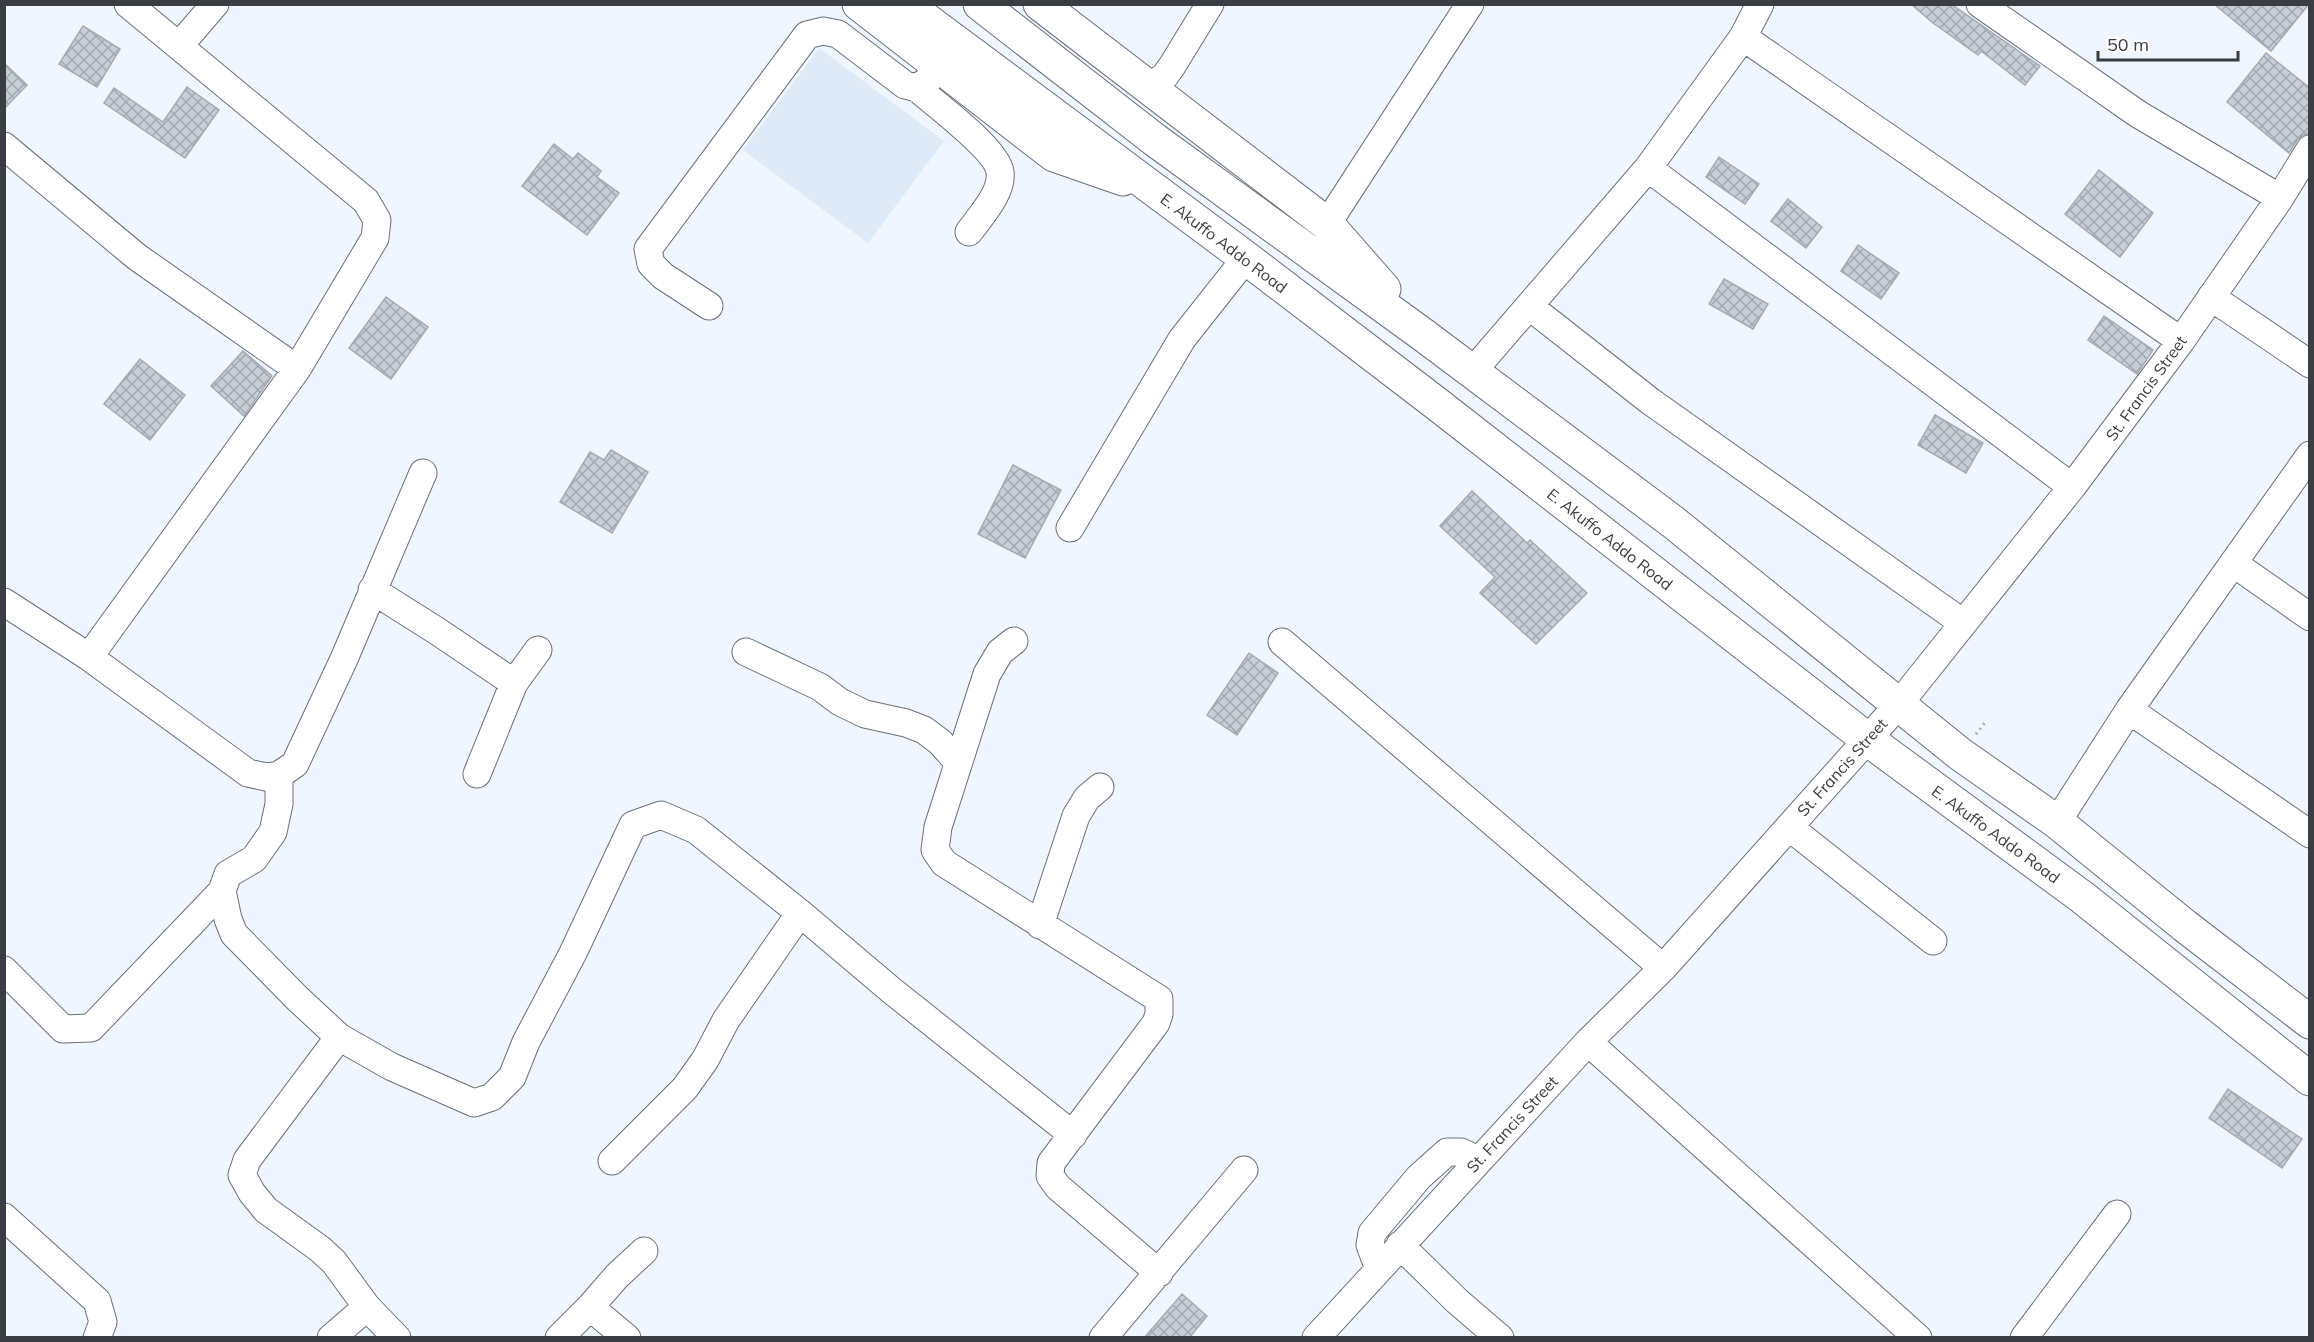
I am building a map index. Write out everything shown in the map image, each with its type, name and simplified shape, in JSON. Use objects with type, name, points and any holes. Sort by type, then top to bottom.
[{"type":"main road","points":[[859,4],[928,77],[1054,155],[1156,191]]},
{"type":"main road","name":"E. Akuffo Addo Road","points":[[905,4],[1246,258],[1867,739],[2082,897],[2310,1079]]},
{"type":"main road","points":[[981,4],[1155,140],[1422,334],[1673,522],[1960,754],[2056,822],[2185,926],[2310,1022]]},
{"type":"main road","points":[[1040,4],[1327,224],[1422,334]]},
{"type":"street","points":[[88,657],[297,369],[375,238],[377,219],[366,201],[128,4]]},
{"type":"street","points":[[179,46],[215,4]]},
{"type":"street","points":[[1148,87],[1164,77],[1210,4]]},
{"type":"street","points":[[1327,224],[1470,4]]},
{"type":"street","points":[[1472,372],[1648,168],[1743,37],[1760,4]]},
{"type":"street","points":[[1980,4],[2138,114],[2280,198]]},
{"type":"street","points":[[709,306],[663,276],[651,264],[648,249],[807,35],[823,31],[838,34],[905,85],[928,77],[992,153],[1000,173],[995,196],[969,232]]},
{"type":"street","points":[[1743,37],[2181,341]]},
{"type":"street","points":[[4,146],[137,257],[297,369]]},
{"type":"street","name":"St. Francis Street","points":[[1316,1338],[1588,1042],[1663,968],[1899,704],[2072,487],[2181,341],[2280,198],[2310,149]]},
{"type":"street","points":[[1648,168],[2072,487]]},
{"type":"street","points":[[1071,528],[1182,339],[1246,258]]},
{"type":"street","points":[[2211,297],[2310,364]]},
{"type":"street","points":[[1529,306],[1650,401],[1963,623]]},
{"type":"street","points":[[2056,822],[2129,710],[2310,455]]},
{"type":"street","points":[[4,602],[88,657],[248,773],[266,777],[279,775],[296,764],[344,659],[423,473]]},
{"type":"street","points":[[2234,562],[2310,617]]},
{"type":"street","points":[[372,590],[514,683]]},
{"type":"street","points":[[1014,641],[1000,652],[987,674],[938,827],[935,850],[944,863],[1159,999],[1159,1014],[1156,1023],[1051,1163],[1050,1176],[1058,1187],[1159,1273]]},
{"type":"street","points":[[1282,642],[1663,968]]},
{"type":"street","points":[[477,774],[514,683],[538,650]]},
{"type":"street","points":[[746,652],[820,687],[840,702],[865,714],[906,723],[924,730],[940,742],[958,762]]},
{"type":"street","points":[[2129,710],[2310,834]]},
{"type":"street","points":[[4,970],[63,1029],[91,1028],[222,891],[228,874],[254,859],[273,832],[279,804],[279,775]]},
{"type":"street","points":[[1040,925],[1076,816],[1088,798],[1100,787]]},
{"type":"street","points":[[222,891],[234,934],[339,1037],[392,1067],[474,1103],[492,1098],[512,1077],[526,1042],[573,952],[633,825],[661,815],[696,830],[1073,1135]]},
{"type":"street","points":[[1789,827],[1933,941]]},
{"type":"street","points":[[612,1161],[686,1088],[705,1060],[726,1020],[800,913]]},
{"type":"street","points":[[339,1037],[247,1160],[242,1175],[252,1193],[266,1210],[320,1249],[334,1262],[368,1307],[397,1338]]},
{"type":"street","points":[[1588,1042],[1918,1338]]},
{"type":"street","points":[[1379,1269],[1370,1245],[1372,1233],[1419,1177],[1447,1152],[1461,1152],[1478,1161]]},
{"type":"street","points":[[1102,1338],[1244,1170]]},
{"type":"street","points":[[2024,1338],[2117,1214]]},
{"type":"street","points":[[4,1216],[97,1301],[103,1322],[97,1338]]},
{"type":"street","points":[[1400,1245],[1457,1301],[1500,1338]]},
{"type":"street","points":[[559,1338],[617,1276],[644,1251]]},
{"type":"street","points":[[331,1338],[368,1307]]},
{"type":"street","points":[[590,1307],[627,1338]]},
{"type":"shaded area","points":[[819,48],[944,141],[868,243],[743,150]]},
{"type":"building","points":[[1911,4],[1951,4],[2040,66],[2025,85],[1981,51],[1978,55]]},
{"type":"building","points":[[2214,4],[2309,4],[2271,51]]},
{"type":"building","points":[[83,26],[120,49],[97,87],[59,64]]},
{"type":"building","points":[[2266,53],[2310,88],[2310,133],[2297,140],[2289,153],[2227,102]]},
{"type":"building","points":[[4,63],[27,85],[4,109]]},
{"type":"building","points":[[187,87],[219,110],[185,158],[104,103],[114,88],[163,122]]},
{"type":"building","points":[[554,144],[573,159],[578,153],[601,171],[597,177],[619,193],[587,235],[522,186]]},
{"type":"building","points":[[1719,157],[1759,184],[1745,204],[1706,177]]},
{"type":"building","points":[[2099,170],[2153,213],[2120,257],[2065,214]]},
{"type":"building","points":[[1788,199],[1822,227],[1806,248],[1771,221]]},
{"type":"building","points":[[1858,245],[1899,273],[1881,299],[1841,271]]},
{"type":"building","points":[[1724,279],[1768,304],[1753,329],[1709,304]]},
{"type":"building","points":[[386,297],[428,327],[391,379],[349,348]]},
{"type":"building","points":[[2104,316],[2153,350],[2137,374],[2088,340]]},
{"type":"building","points":[[243,351],[272,376],[244,416],[211,386]]},
{"type":"building","points":[[140,359],[185,395],[150,440],[104,404]]},
{"type":"building","points":[[1935,415],[1983,443],[1966,473],[1918,445]]},
{"type":"building","points":[[611,450],[648,472],[612,533],[560,502],[590,452],[604,460]]},
{"type":"building","points":[[1013,465],[1061,490],[1025,558],[978,534]]},
{"type":"building","points":[[1472,491],[1527,543],[1530,540],[1587,593],[1536,644],[1480,593],[1495,577],[1440,526]]},
{"type":"building","points":[[1249,653],[1278,673],[1237,735],[1207,715]]},
{"type":"building","points":[[2228,1089],[2302,1139],[2282,1168],[2209,1118]]},
{"type":"building","points":[[1182,1294],[1207,1316],[1189,1338],[1144,1338]]}]
